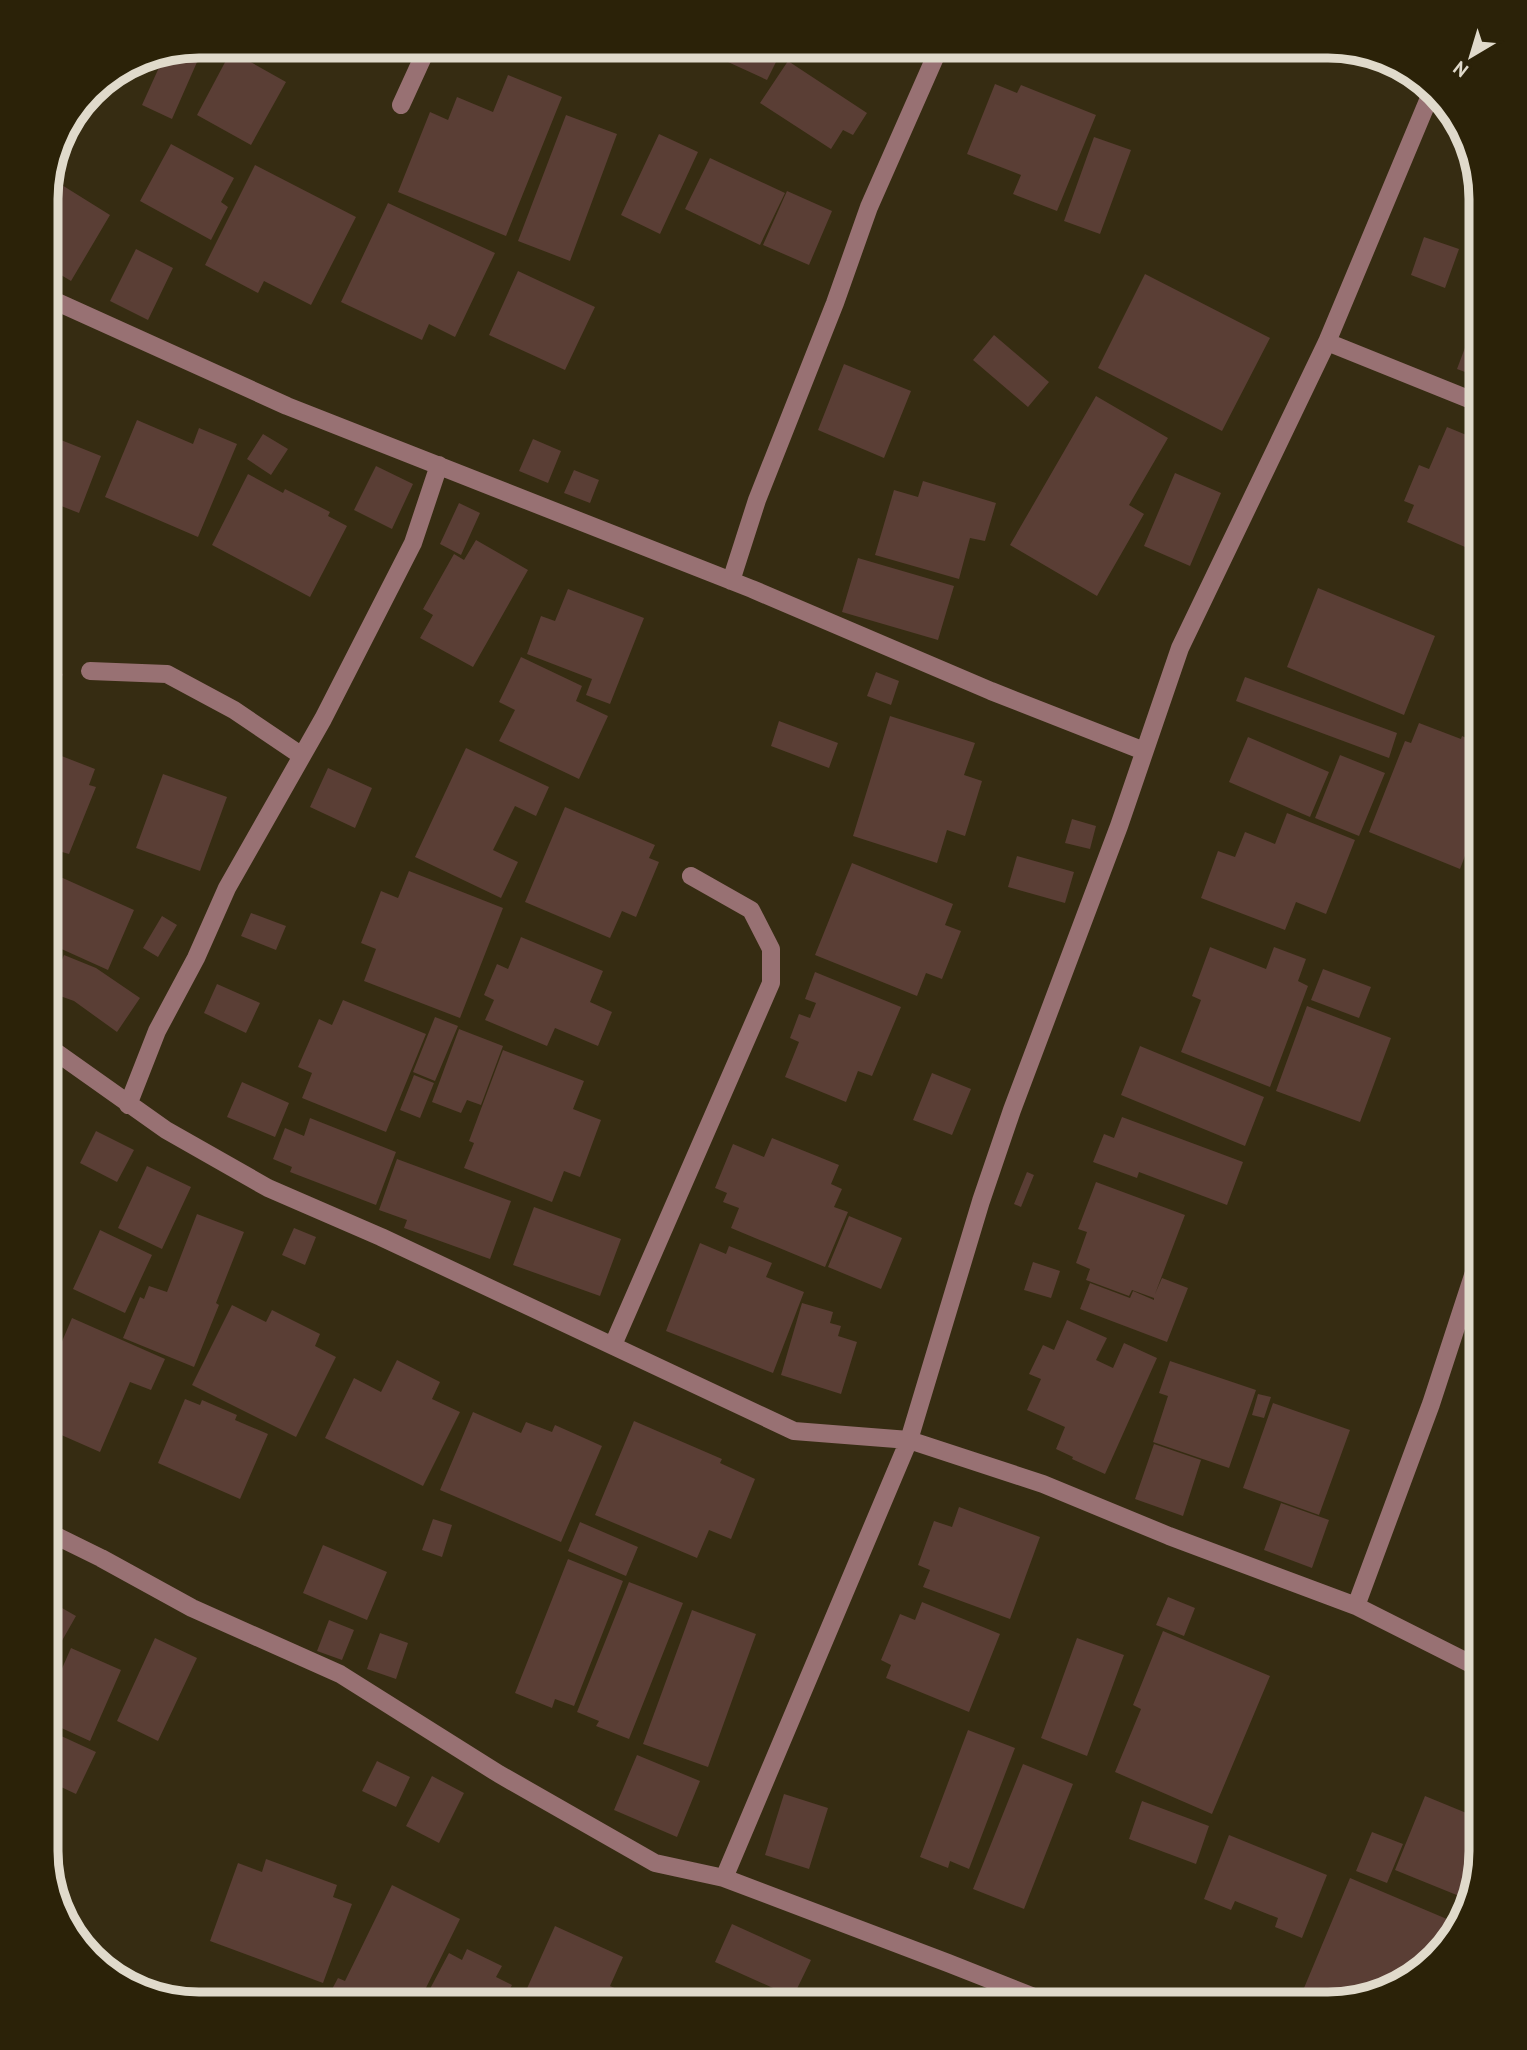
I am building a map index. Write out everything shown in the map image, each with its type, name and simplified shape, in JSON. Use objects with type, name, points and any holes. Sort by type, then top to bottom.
[{"type":"street","points":[[401,105],[423,58]]},
{"type":"street","points":[[731,581],[757,500],[835,303],[869,207],[935,58]]},
{"type":"street","points":[[724,1878],[909,1440],[981,1201],[1012,1110],[1114,839],[1180,648],[1327,342],[1428,100]]},
{"type":"street","points":[[58,302],[287,406],[731,581],[991,691],[1144,751]]},
{"type":"street","points":[[1327,342],[1469,399]]},
{"type":"street","points":[[128,1105],[157,1031],[196,958],[227,888],[302,756],[413,543],[439,465]]},
{"type":"street","points":[[90,671],[167,674],[234,710],[302,756]]},
{"type":"street","points":[[613,1345],[771,983],[771,949],[751,910],[691,876]]},
{"type":"street","points":[[58,1054],[166,1130],[268,1188],[381,1237],[794,1431],[909,1440],[1043,1484],[1169,1536],[1356,1606],[1469,1662]]},
{"type":"street","points":[[1356,1606],[1431,1404],[1469,1290]]},
{"type":"street","points":[[58,1537],[192,1608],[340,1674],[499,1774],[655,1863],[724,1878],[1022,1992]]},
{"type":"building","points":[[199,58],[172,119],[142,105],[161,63]]},
{"type":"building","points":[[227,58],[243,58],[286,82],[251,145],[197,115]]},
{"type":"building","points":[[719,58],[778,58],[767,80]]},
{"type":"building","points":[[788,61],[867,113],[853,135],[843,130],[831,149],[760,103]]},
{"type":"building","points":[[508,75],[562,97],[506,236],[398,192],[430,112],[448,120],[457,97],[493,112]]},
{"type":"building","points":[[995,84],[1017,93],[1021,85],[1096,115],[1057,211],[1013,194],[1021,175],[967,154]]},
{"type":"building","points":[[566,115],[617,134],[570,261],[518,241]]},
{"type":"building","points":[[659,134],[698,152],[660,234],[621,215]]},
{"type":"building","points":[[1094,137],[1131,150],[1100,234],[1064,221]]},
{"type":"building","points":[[171,144],[234,178],[221,202],[228,207],[211,240],[140,201]]},
{"type":"building","points":[[710,158],[785,193],[760,245],[685,209]]},
{"type":"building","points":[[255,165],[356,217],[311,305],[264,281],[258,293],[205,265]]},
{"type":"building","points":[[59,183],[110,215],[71,281],[58,273]]},
{"type":"building","points":[[787,191],[832,211],[809,265],[763,245]]},
{"type":"building","points":[[388,203],[495,253],[455,337],[429,324],[422,340],[341,302]]},
{"type":"building","points":[[1424,237],[1459,249],[1445,288],[1411,275]]},
{"type":"building","points":[[136,249],[173,268],[148,320],[110,301]]},
{"type":"building","points":[[518,271],[595,307],[565,370],[489,335]]},
{"type":"building","points":[[1145,274],[1270,338],[1222,431],[1098,368]]},
{"type":"building","points":[[994,335],[1049,382],[1028,407],[973,360]]},
{"type":"building","points":[[1469,337],[1469,374],[1457,369]]},
{"type":"building","points":[[844,364],[911,391],[884,458],[818,430]]},
{"type":"building","points":[[1096,396],[1168,438],[1129,505],[1144,514],[1097,596],[1010,545]]},
{"type":"building","points":[[137,420],[193,444],[199,428],[237,444],[198,537],[105,497]]},
{"type":"building","points":[[1447,427],[1469,436],[1469,549],[1407,522],[1414,505],[1404,501],[1419,465],[1429,469]]},
{"type":"building","points":[[263,434],[288,449],[271,475],[247,459]]},
{"type":"building","points":[[58,439],[101,456],[79,513],[58,505]]},
{"type":"building","points":[[533,439],[561,451],[548,483],[519,471]]},
{"type":"building","points":[[376,466],[413,484],[392,529],[354,510]]},
{"type":"building","points":[[574,470],[599,480],[590,503],[564,493]]},
{"type":"building","points":[[1175,473],[1221,493],[1190,566],[1144,546]]},
{"type":"building","points":[[248,474],[283,493],[285,489],[330,512],[328,516],[347,526],[310,597],[212,545]]},
{"type":"building","points":[[923,481],[996,503],[985,541],[970,538],[959,579],[875,555],[894,490],[918,497]]},
{"type":"building","points":[[459,503],[480,513],[461,555],[440,544]]},
{"type":"building","points":[[476,540],[528,570],[473,667],[420,638],[433,615],[423,609],[454,554],[464,560]]},
{"type":"building","points":[[858,558],[954,586],[938,640],[842,612]]},
{"type":"building","points":[[1318,588],[1435,636],[1404,715],[1287,667]]},
{"type":"building","points":[[568,589],[644,618],[610,704],[586,695],[592,679],[527,654],[541,616],[555,621]]},
{"type":"building","points":[[521,657],[582,686],[576,701],[608,716],[579,779],[499,741],[515,710],[499,702]]},
{"type":"building","points":[[58,672],[63,674],[58,688]]},
{"type":"building","points":[[876,672],[899,681],[891,705],[867,696]]},
{"type":"building","points":[[1245,677],[1397,733],[1389,758],[1236,701]]},
{"type":"building","points":[[890,716],[975,743],[964,775],[982,781],[965,836],[947,830],[937,863],[853,836]]},
{"type":"building","points":[[779,721],[838,743],[829,768],[771,746]]},
{"type":"building","points":[[1419,723],[1461,739],[1462,736],[1469,739],[1469,848],[1460,869],[1369,832],[1405,741],[1411,743]]},
{"type":"building","points":[[1248,737],[1329,772],[1310,817],[1229,782]]},
{"type":"building","points":[[466,748],[549,787],[536,816],[515,806],[493,850],[518,862],[501,898],[415,857]]},
{"type":"building","points":[[58,755],[95,769],[89,785],[96,787],[69,854],[62,852],[58,862]]},
{"type":"building","points":[[1340,755],[1385,773],[1359,836],[1315,818]]},
{"type":"building","points":[[328,768],[372,788],[355,828],[310,807]]},
{"type":"building","points":[[163,774],[227,797],[200,871],[136,848]]},
{"type":"building","points":[[565,807],[655,845],[649,858],[659,862],[636,917],[622,911],[610,938],[525,902]]},
{"type":"building","points":[[1287,813],[1355,840],[1326,914],[1296,902],[1285,930],[1201,898],[1218,851],[1235,857],[1245,832],[1275,844]]},
{"type":"building","points":[[1072,819],[1096,826],[1090,849],[1065,843]]},
{"type":"building","points":[[1017,856],[1074,872],[1065,903],[1008,887]]},
{"type":"building","points":[[852,863],[953,904],[945,925],[961,931],[942,979],[926,973],[917,996],[815,955]]},
{"type":"building","points":[[409,871],[503,908],[460,1018],[364,981],[376,949],[361,943],[381,891],[398,898]]},
{"type":"building","points":[[58,876],[134,910],[108,970],[58,947]]},
{"type":"building","points":[[251,913],[286,926],[276,950],[241,936]]},
{"type":"building","points":[[162,916],[177,925],[158,957],[143,948]]},
{"type":"building","points":[[521,937],[603,971],[590,1002],[612,1012],[598,1046],[555,1028],[547,1046],[485,1020],[494,1000],[484,995],[497,964],[508,969]]},
{"type":"building","points":[[1210,947],[1266,969],[1274,947],[1306,959],[1298,981],[1308,986],[1270,1087],[1181,1052],[1201,1000],[1192,996]]},
{"type":"building","points":[[64,955],[96,968],[140,998],[117,1032],[74,1001],[58,995],[58,970]]},
{"type":"building","points":[[1323,969],[1371,987],[1359,1018],[1311,1000]]},
{"type":"building","points":[[815,972],[901,1007],[872,1076],[858,1071],[846,1102],[785,1077],[799,1042],[790,1038],[799,1014],[810,1018],[816,1003],[805,999]]},
{"type":"building","points":[[217,984],[260,1003],[246,1033],[204,1013]]},
{"type":"building","points":[[343,1000],[426,1034],[386,1132],[302,1098],[312,1073],[298,1067],[319,1019],[332,1025]]},
{"type":"building","points":[[1307,1006],[1391,1038],[1360,1122],[1276,1091]]},
{"type":"building","points":[[435,1017],[458,1026],[435,1081],[413,1072]]},
{"type":"building","points":[[459,1029],[503,1046],[481,1105],[467,1100],[461,1113],[432,1102]]},
{"type":"building","points":[[1140,1046],[1264,1097],[1245,1146],[1121,1095]]},
{"type":"building","points":[[503,1050],[584,1081],[573,1109],[601,1120],[580,1177],[564,1171],[552,1202],[464,1168],[474,1143],[469,1141]]},
{"type":"building","points":[[932,1073],[971,1089],[952,1135],[913,1120]]},
{"type":"building","points":[[414,1075],[434,1083],[420,1118],[400,1110]]},
{"type":"building","points":[[242,1082],[289,1103],[275,1137],[227,1117]]},
{"type":"building","points":[[1122,1117],[1243,1162],[1227,1205],[1139,1172],[1137,1178],[1093,1162],[1104,1134],[1114,1138]]},
{"type":"building","points":[[310,1118],[396,1152],[376,1205],[290,1172],[292,1167],[273,1159],[285,1128],[304,1136]]},
{"type":"building","points":[[96,1131],[134,1150],[117,1182],[80,1163]]},
{"type":"building","points":[[772,1138],[839,1165],[831,1184],[842,1189],[834,1207],[848,1212],[825,1267],[731,1228],[739,1208],[723,1202],[727,1193],[715,1188],[733,1144],[764,1157]]},
{"type":"building","points":[[397,1159],[511,1201],[490,1259],[404,1228],[407,1220],[379,1210]]},
{"type":"building","points":[[147,1166],[191,1187],[162,1249],[118,1228]]},
{"type":"building","points":[[1027,1172],[1034,1175],[1021,1207],[1014,1204]]},
{"type":"building","points":[[1096,1182],[1185,1215],[1155,1294],[1162,1278],[1188,1288],[1167,1342],[1080,1309],[1090,1283],[1130,1298],[1133,1291],[1154,1300],[1132,1290],[1129,1296],[1086,1280],[1090,1269],[1076,1263],[1087,1232],[1078,1229]]},
{"type":"building","points":[[534,1207],[621,1239],[600,1296],[513,1265]]},
{"type":"building","points":[[197,1214],[244,1232],[194,1367],[123,1338],[140,1297],[144,1299],[149,1286],[167,1292]]},
{"type":"building","points":[[849,1216],[902,1238],[881,1289],[828,1267]]},
{"type":"building","points":[[294,1228],[316,1237],[305,1265],[282,1255]]},
{"type":"building","points":[[100,1230],[152,1255],[125,1313],[73,1289]]},
{"type":"building","points":[[700,1243],[726,1254],[729,1246],[772,1263],[766,1277],[804,1292],[773,1373],[666,1331]]},
{"type":"building","points":[[1033,1262],[1060,1271],[1051,1298],[1024,1290]]},
{"type":"building","points":[[802,1303],[833,1312],[830,1323],[841,1326],[838,1336],[857,1342],[841,1394],[781,1375]]},
{"type":"building","points":[[232,1305],[266,1322],[272,1310],[320,1334],[315,1346],[336,1357],[296,1437],[192,1385]]},
{"type":"building","points":[[72,1318],[165,1359],[151,1390],[130,1382],[100,1452],[59,1434],[58,1437],[58,1351]]},
{"type":"building","points":[[1067,1320],[1107,1338],[1096,1360],[1113,1368],[1124,1343],[1157,1358],[1105,1474],[1056,1449],[1065,1427],[1027,1410],[1041,1379],[1029,1374],[1043,1345],[1054,1350]]},
{"type":"building","points":[[397,1360],[440,1382],[432,1399],[460,1412],[423,1486],[325,1438],[354,1378],[381,1392]]},
{"type":"building","points":[[1170,1361],[1256,1390],[1229,1468],[1153,1442],[1168,1396],[1159,1393]]},
{"type":"building","points":[[1258,1394],[1271,1397],[1264,1418],[1252,1415]]},
{"type":"building","points":[[185,1399],[200,1405],[202,1400],[237,1415],[235,1420],[268,1434],[240,1499],[158,1463]]},
{"type":"building","points":[[1273,1403],[1350,1430],[1319,1515],[1243,1488]]},
{"type":"building","points":[[473,1412],[521,1433],[526,1422],[552,1432],[555,1425],[602,1446],[561,1542],[440,1490]]},
{"type":"building","points":[[634,1421],[722,1459],[720,1463],[755,1479],[731,1539],[709,1530],[697,1558],[595,1515]]},
{"type":"building","points":[[1154,1444],[1201,1460],[1183,1516],[1135,1499]]},
{"type":"building","points":[[1281,1503],[1329,1520],[1312,1568],[1264,1550]]},
{"type":"building","points":[[959,1507],[1040,1537],[1010,1619],[923,1587],[930,1570],[918,1565],[934,1521],[952,1527]]},
{"type":"building","points":[[433,1519],[452,1525],[442,1557],[422,1550]]},
{"type":"building","points":[[580,1522],[638,1547],[626,1576],[568,1551]]},
{"type":"building","points":[[323,1545],[387,1572],[367,1620],[303,1593]]},
{"type":"building","points":[[568,1559],[623,1581],[574,1706],[555,1699],[552,1708],[515,1693]]},
{"type":"building","points":[[629,1582],[683,1603],[629,1739],[596,1726],[599,1721],[577,1712]]},
{"type":"building","points":[[1168,1597],[1195,1608],[1184,1636],[1156,1625]]},
{"type":"building","points":[[922,1602],[1000,1634],[969,1712],[886,1678],[891,1665],[881,1660],[900,1614],[915,1620]]},
{"type":"building","points":[[58,1606],[76,1616],[58,1648]]},
{"type":"building","points":[[692,1610],[756,1634],[708,1767],[643,1744]]},
{"type":"building","points":[[329,1620],[354,1630],[342,1660],[317,1651]]},
{"type":"building","points":[[1163,1631],[1270,1676],[1212,1814],[1115,1772],[1141,1709],[1133,1705]]},
{"type":"building","points":[[380,1633],[408,1643],[396,1679],[367,1669]]},
{"type":"building","points":[[155,1638],[197,1658],[158,1741],[117,1721]]},
{"type":"building","points":[[1077,1638],[1124,1655],[1087,1756],[1041,1738]]},
{"type":"building","points":[[71,1648],[121,1670],[90,1741],[58,1726],[58,1678]]},
{"type":"building","points":[[968,1730],[1015,1748],[969,1869],[950,1861],[948,1868],[920,1857]]},
{"type":"building","points":[[58,1735],[96,1752],[76,1794],[58,1786]]},
{"type":"building","points":[[637,1755],[700,1781],[677,1837],[614,1810]]},
{"type":"building","points":[[377,1761],[410,1777],[396,1807],[362,1791]]},
{"type":"building","points":[[1023,1764],[1073,1784],[1024,1909],[973,1889]]},
{"type":"building","points":[[432,1776],[464,1793],[439,1843],[406,1826]]},
{"type":"building","points":[[784,1794],[828,1808],[809,1869],[765,1855]]},
{"type":"building","points":[[1425,1796],[1469,1814],[1468,1870],[1462,1897],[1395,1870]]},
{"type":"building","points":[[1142,1801],[1209,1826],[1196,1864],[1129,1839]]},
{"type":"building","points":[[1372,1832],[1403,1844],[1387,1883],[1356,1871]]},
{"type":"building","points":[[1229,1835],[1327,1875],[1302,1938],[1275,1927],[1278,1918],[1235,1901],[1231,1910],[1204,1899]]},
{"type":"building","points":[[266,1859],[337,1885],[333,1897],[352,1904],[323,1983],[210,1941],[238,1863],[262,1872]]},
{"type":"building","points":[[1350,1878],[1451,1921],[1421,1957],[1391,1978],[1356,1990],[1313,1992],[1304,1988]]},
{"type":"building","points":[[392,1885],[460,1919],[424,1992],[331,1992],[338,1978],[345,1981]]},
{"type":"building","points":[[732,1924],[811,1960],[795,1992],[782,1992],[715,1962]]},
{"type":"building","points":[[555,1926],[623,1957],[610,1986],[623,1992],[525,1992]]},
{"type":"building","points":[[467,1949],[502,1966],[496,1977],[512,1985],[508,1992],[428,1992],[449,1953],[462,1960]]}]
